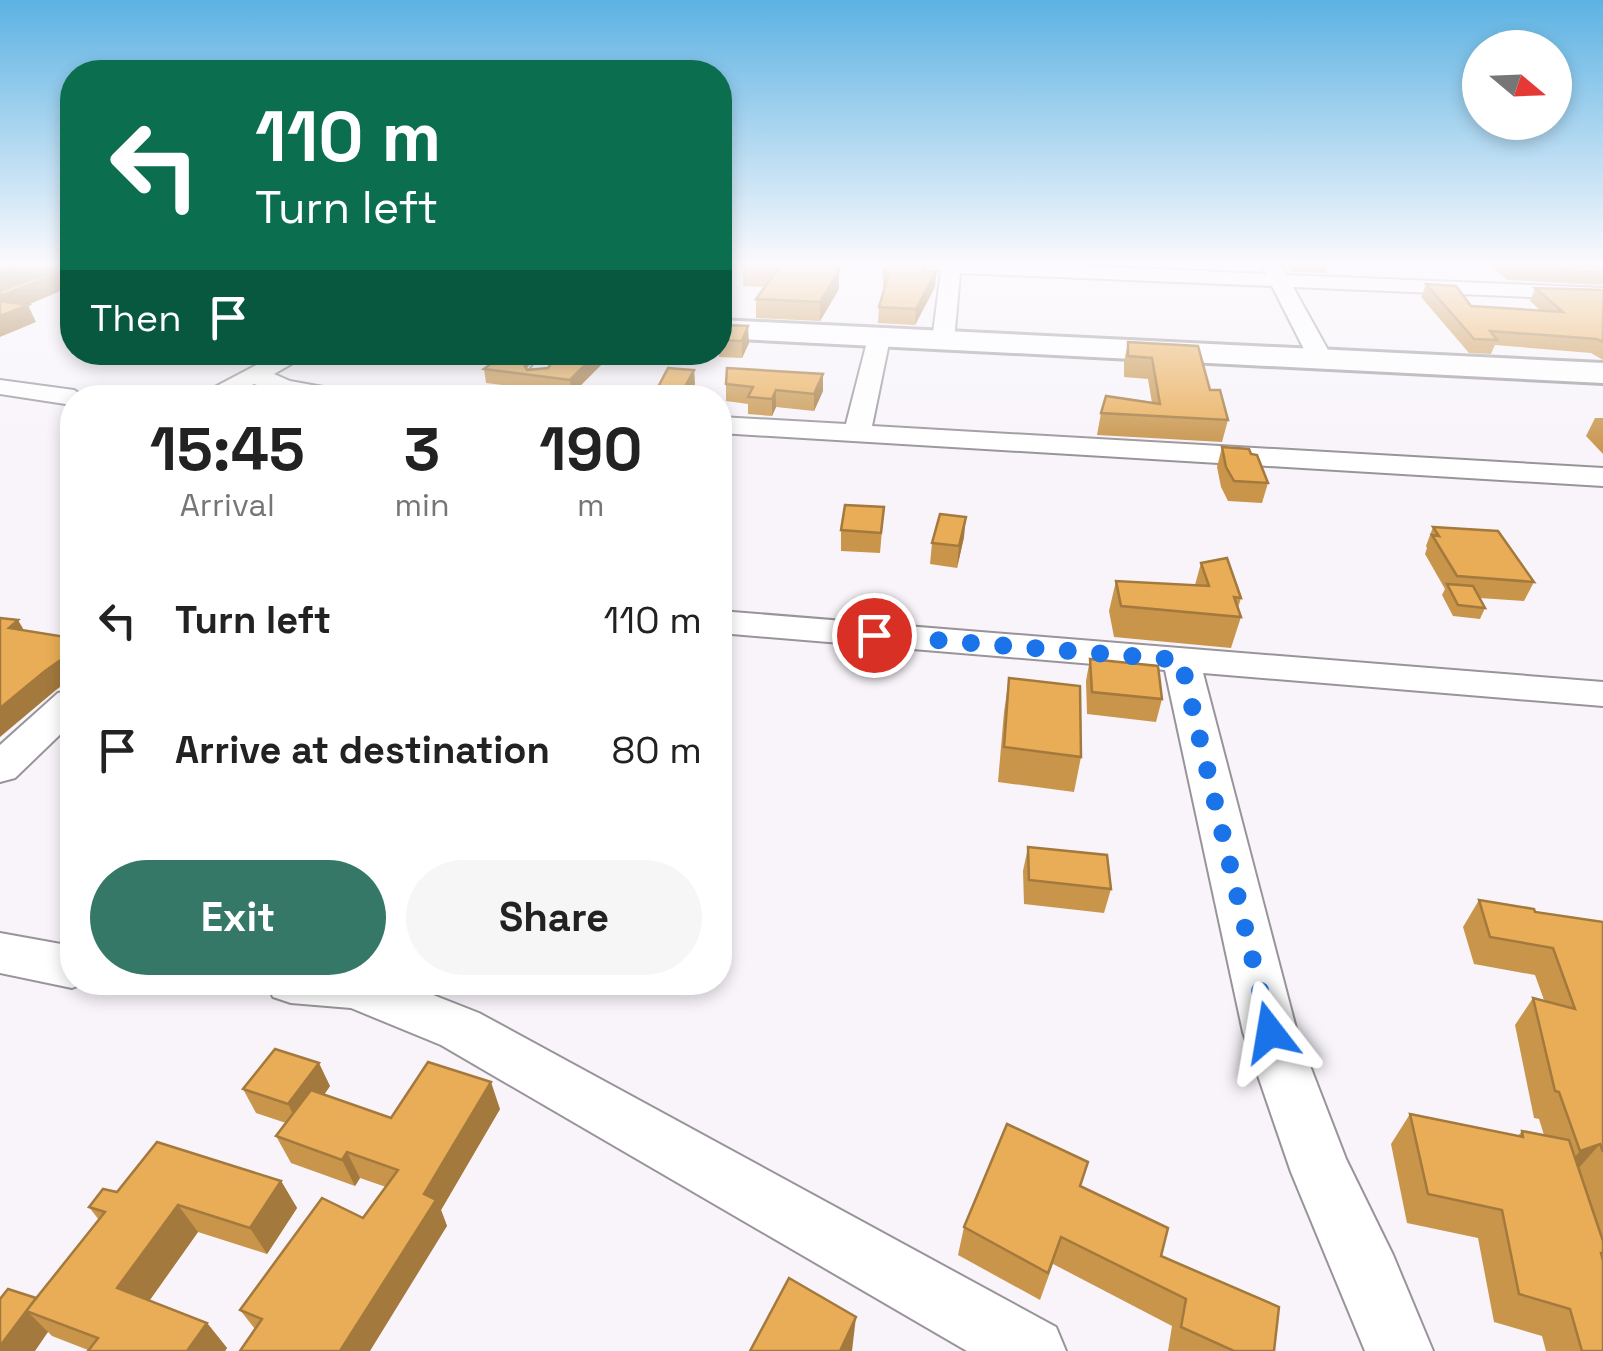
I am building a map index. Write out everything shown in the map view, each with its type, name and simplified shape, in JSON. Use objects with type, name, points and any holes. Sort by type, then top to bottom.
[{"type":"highway","points":[[732,331],[1603,373]]},
{"type":"street","points":[[943,341],[944,329]]},
{"type":"street","points":[[1305,329],[1321,359]]},
{"type":"street","points":[[857,434],[878,338]]},
{"type":"street","points":[[236,385],[277,365]]},
{"type":"street","points":[[538,375],[546,365]]},
{"type":"street","points":[[257,376],[284,385]]},
{"type":"street","points":[[0,387],[60,396]]},
{"type":"street","points":[[732,426],[1603,477]]},
{"type":"street","points":[[732,623],[1603,694]]},
{"type":"street","points":[[1181,660],[1270,1032],[1320,1172],[1399,1351]]},
{"type":"street","points":[[0,768],[60,713]]},
{"type":"street","points":[[0,953],[60,965]]},
{"type":"street","points":[[374,995],[460,1029],[1032,1351]]},
{"type":"building","points":[[732,329],[747,329],[742,341],[732,341]]},
{"type":"building","points":[[1465,329],[1603,329],[1603,342],[1490,331],[1497,340],[1474,339]]},
{"type":"building","points":[[1128,342],[1198,346],[1210,390],[1220,390],[1228,420],[1101,413],[1106,396],[1160,404],[1152,358],[1128,356]]},
{"type":"building","points":[[489,365],[524,365],[527,370],[550,365],[585,365],[570,380],[484,369]]},
{"type":"building","points":[[668,368],[694,370],[686,385],[659,385]]},
{"type":"building","points":[[727,368],[823,374],[814,394],[776,390],[772,399],[748,397],[753,387],[726,384]]},
{"type":"building","points":[[1222,447],[1249,449],[1257,455],[1268,483],[1234,481]]},
{"type":"building","points":[[845,505],[884,507],[881,533],[841,530]]},
{"type":"building","points":[[940,514],[966,517],[959,546],[932,543]]},
{"type":"building","points":[[1433,527],[1498,531],[1534,582],[1457,576],[1432,535],[1439,536]]},
{"type":"building","points":[[1227,558],[1241,598],[1234,597],[1241,617],[1121,606],[1116,581],[1209,586],[1201,563]]},
{"type":"building","points":[[1447,584],[1473,586],[1485,608],[1458,605]]},
{"type":"building","points":[[0,618],[18,620],[9,628],[60,636],[60,660],[0,708]]},
{"type":"building","points":[[1090,659],[1158,666],[1162,699],[1092,692]]},
{"type":"building","points":[[1009,678],[1080,686],[1081,757],[1004,747]]},
{"type":"building","points":[[1028,847],[1107,855],[1111,889],[1029,880]]},
{"type":"building","points":[[1479,900],[1603,922],[1603,1152],[1600,1144],[1580,1151],[1559,1092],[1555,1091],[1533,998],[1575,1009],[1553,948],[1490,937]]},
{"type":"building","points":[[275,1049],[319,1063],[288,1104],[243,1089]]},
{"type":"building","points":[[428,1062],[491,1082],[424,1194],[436,1200],[340,1351],[240,1351],[262,1319],[240,1310],[322,1198],[363,1218],[398,1170],[347,1152],[342,1160],[276,1136],[311,1090],[391,1118]]},
{"type":"building","points":[[1410,1114],[1523,1137],[1522,1131],[1569,1140],[1603,1241],[1603,1351],[1582,1351],[1570,1309],[1519,1294],[1502,1210],[1428,1194]]},
{"type":"building","points":[[1007,1124],[1088,1162],[1080,1186],[1168,1228],[1161,1256],[1279,1307],[1274,1351],[1234,1351],[1181,1327],[1186,1299],[1061,1237],[1048,1273],[964,1227]]},
{"type":"building","points":[[157,1142],[281,1181],[250,1228],[178,1205],[117,1288],[207,1323],[187,1351],[88,1351],[98,1338],[26,1311],[105,1212],[89,1207],[103,1189],[117,1192]]},
{"type":"building","points":[[789,1278],[856,1317],[840,1351],[750,1351]]},
{"type":"building","points":[[8,1289],[36,1298],[0,1346],[0,1299]]},
{"type":"route","points":[[874,635],[1181,660],[1270,1032]]}]
